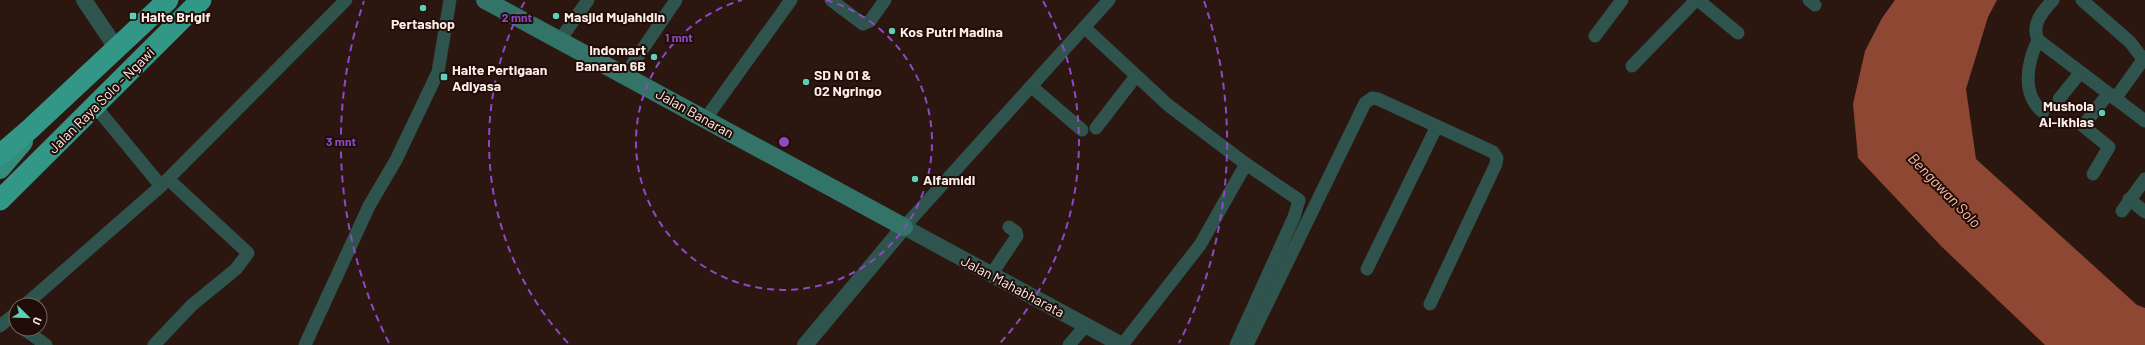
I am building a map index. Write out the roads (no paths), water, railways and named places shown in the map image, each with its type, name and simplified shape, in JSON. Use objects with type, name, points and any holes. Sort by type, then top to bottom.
[{"type":"highway","name":"Jalan Raya Solo - Ngawi","points":[[0,155],[30,130],[168,0]]},
{"type":"highway","name":"Jalan Raya Solo - Ngawi","points":[[0,200],[202,0]]},
{"type":"main road","name":"Jalan Banaran","points":[[485,0],[706,118],[904,227]]},
{"type":"main road","points":[[0,169],[14,154],[30,130]]},
{"type":"main road","points":[[0,187],[30,160],[51,150]]},
{"type":"street","points":[[84,0],[117,49]]},
{"type":"street","points":[[34,297],[165,182],[346,0]]},
{"type":"street","points":[[305,345],[369,206],[396,160],[438,72],[450,0]]},
{"type":"street","points":[[560,40],[588,0]]},
{"type":"street","points":[[625,75],[676,0]]},
{"type":"street","points":[[706,118],[791,0]]},
{"type":"street","points":[[832,0],[863,24],[870,21],[885,0]]},
{"type":"street","points":[[805,345],[904,227],[1109,0]]},
{"type":"street","points":[[1595,36],[1622,0]]},
{"type":"street","points":[[1632,66],[1697,0],[1738,33]]},
{"type":"street","points":[[2043,112],[2032,100],[2029,93],[2029,69],[2038,40],[2035,29],[2036,24],[2053,0]]},
{"type":"street","points":[[2082,0],[2130,42],[2144,58],[2111,97],[2083,126],[2109,146],[2093,174]]},
{"type":"street","points":[[1085,28],[1168,105],[1246,164],[1296,197],[1299,204],[1236,345]]},
{"type":"street","points":[[2038,40],[2111,97],[2145,121]]},
{"type":"street","points":[[2059,99],[2080,73]]},
{"type":"street","points":[[1096,128],[1136,76]]},
{"type":"street","points":[[1032,87],[1082,130]]},
{"type":"street","points":[[1247,345],[1368,99],[1378,99],[1493,152],[1497,158],[1496,164],[1430,304]]},
{"type":"street","points":[[95,106],[165,182],[248,253],[236,269],[206,292],[154,345]]},
{"type":"street","points":[[1366,269],[1437,126]]},
{"type":"street","points":[[1122,345],[1200,245],[1246,164]]},
{"type":"street","points":[[2122,211],[2129,199],[2145,179]]},
{"type":"street","points":[[2129,199],[2145,212]]},
{"type":"street","name":"Jalan Mahabharata","points":[[904,227],[1122,345]]},
{"type":"street","points":[[991,275],[1017,236],[1016,232],[1009,227]]},
{"type":"street","points":[[1069,345],[1086,325]]},
{"type":"street","points":[[35,337],[46,345]]},
{"type":"water","name":"Bengawan Solo","points":[[1895,0],[1997,0],[1988,17],[1966,89],[1976,159],[2137,305],[2145,308],[2145,345],[2045,345],[1941,246],[1858,158],[1853,104],[1865,51],[1882,18]]},
{"type":"place","name":"Pertashop","points":[[423,8]]},
{"type":"place","name":"Halte Brigif","points":[[133,16]]},
{"type":"place","name":"Masjid Mujahidin","points":[[556,16]]},
{"type":"place","name":"Kos Putri Madina","points":[[892,31]]},
{"type":"place","name":"Indomart Banaran 6B","points":[[654,57]]},
{"type":"place","name":"Halte Pertigaan Adiyasa","points":[[444,77]]},
{"type":"place","name":"SD N 01 & 02 Ngringo","points":[[806,82]]},
{"type":"place","name":"Mushola Al-Ikhlas","points":[[2102,113]]},
{"type":"place","name":"Alfamidi","points":[[915,179]]}]
